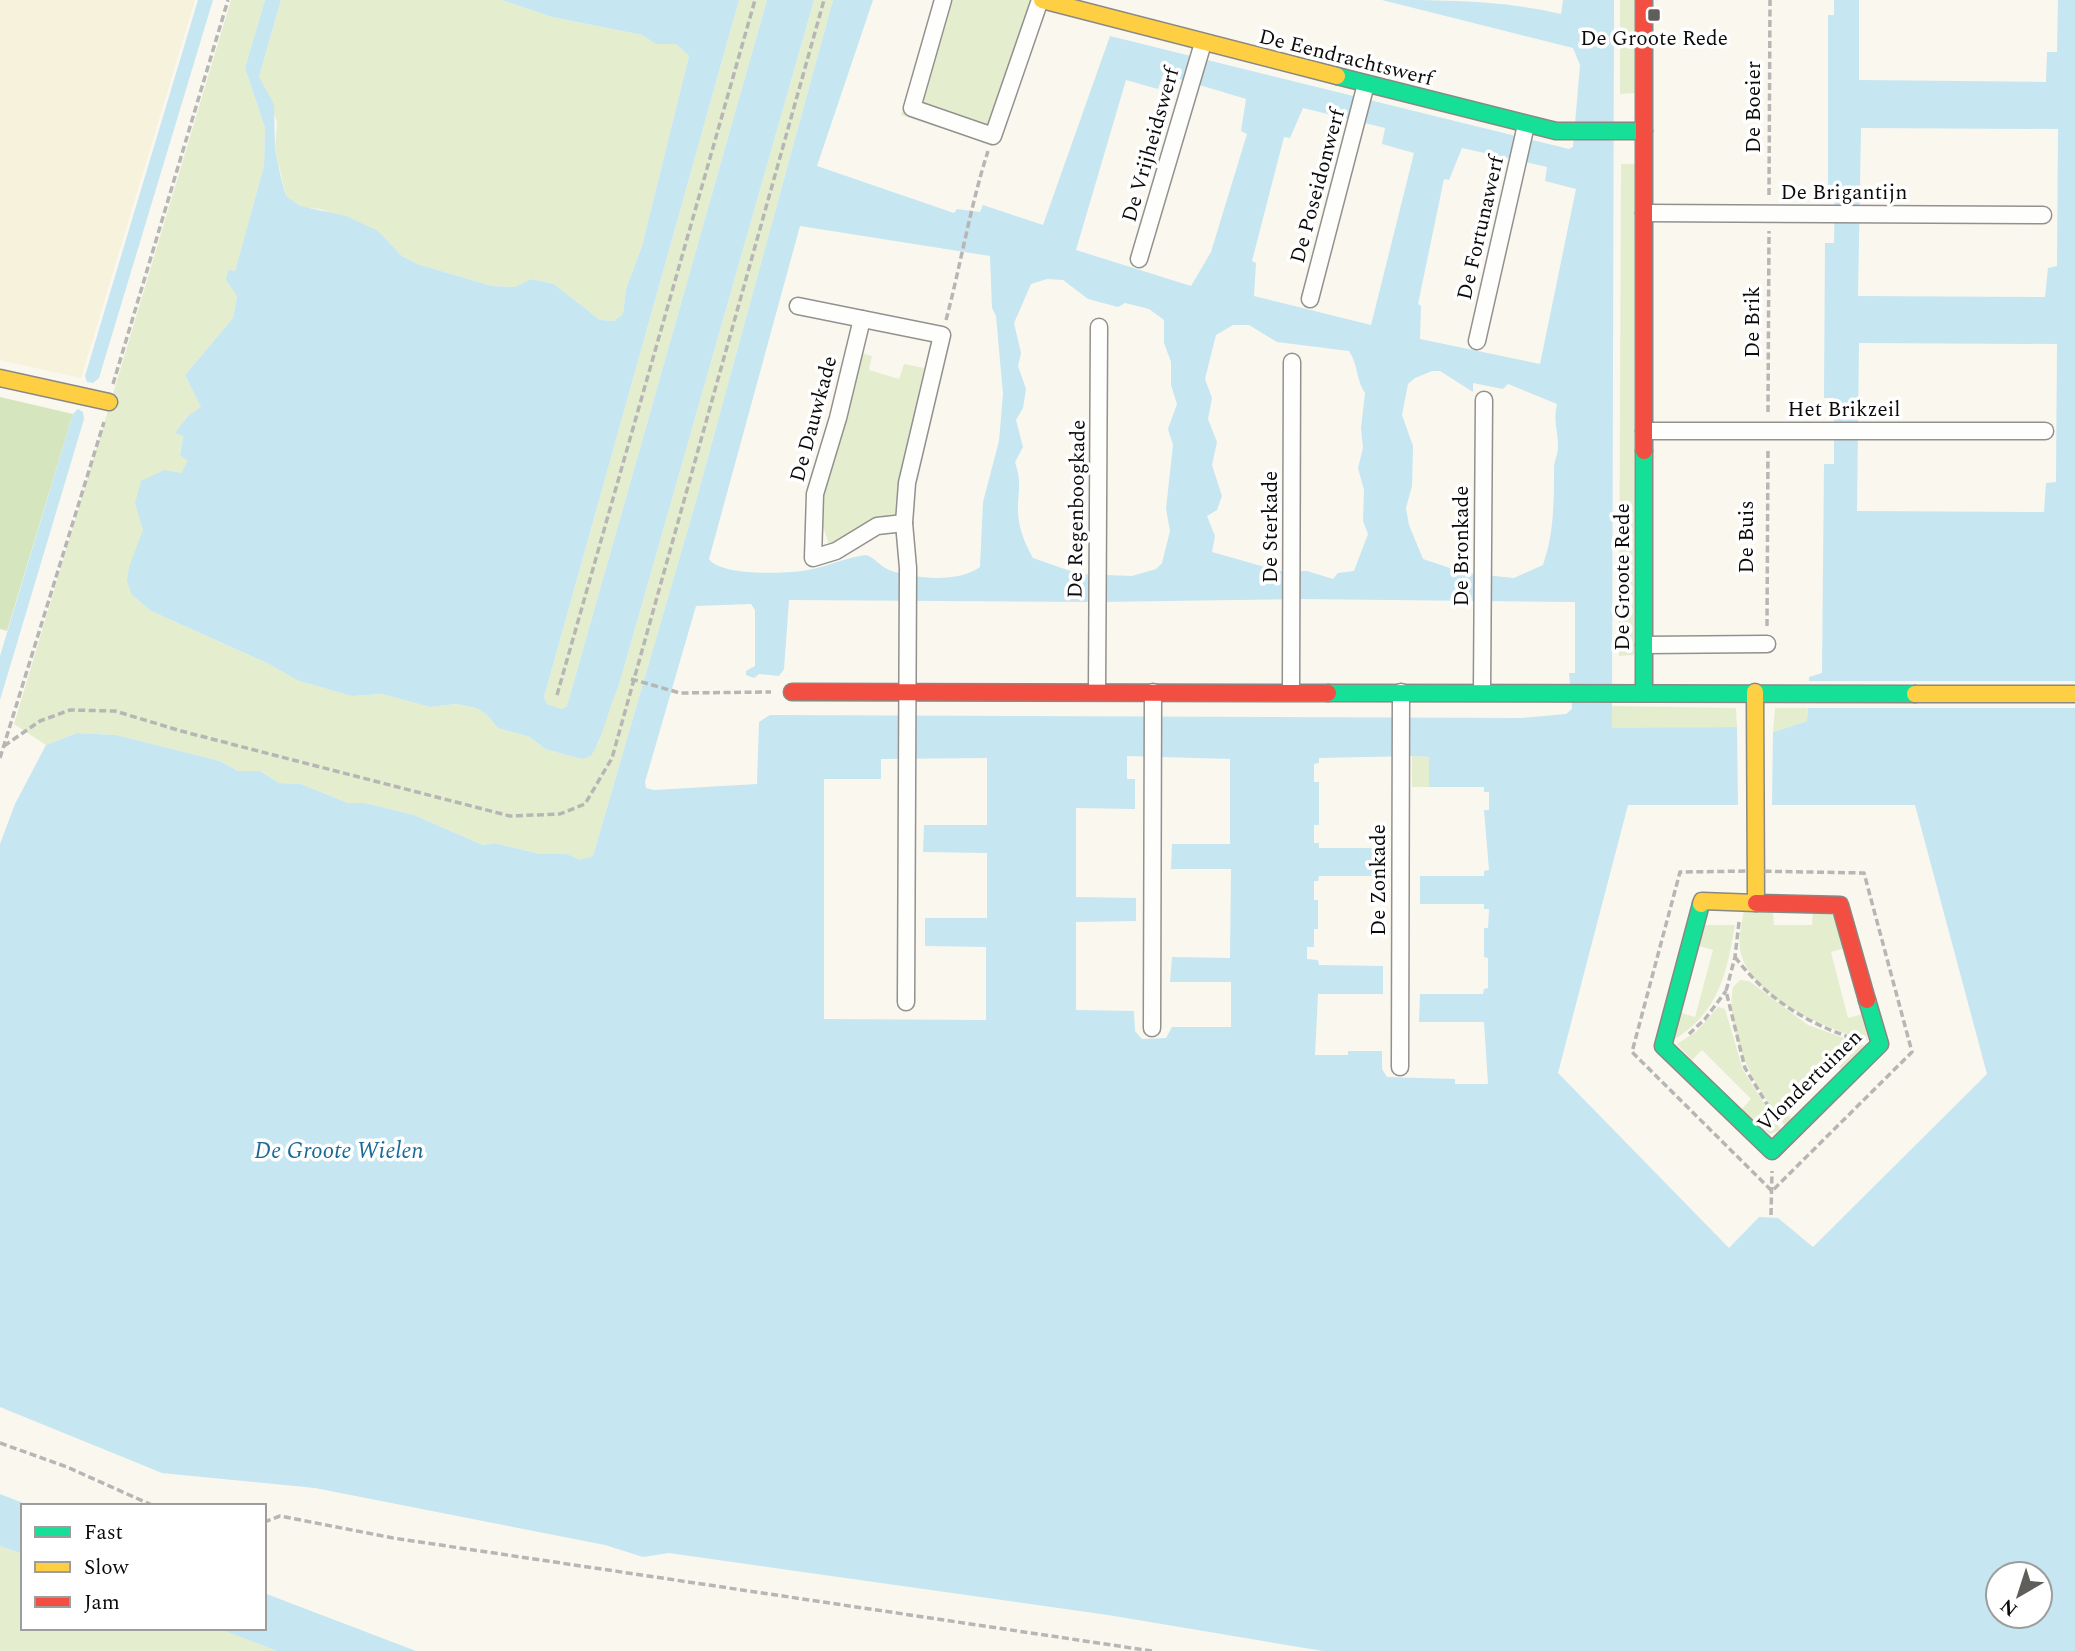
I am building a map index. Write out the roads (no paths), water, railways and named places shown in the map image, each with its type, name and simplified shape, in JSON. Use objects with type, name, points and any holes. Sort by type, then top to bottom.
[{"type":"street","name":"De Eendrachtswerf","points":[[943,0],[912,108],[993,136],[1041,0],[1201,48],[1525,129],[1644,131]]},
{"type":"street","name":"De Groote Rede","points":[[1644,0],[1644,693]]},
{"type":"street","name":"De Vrijheidswerf","points":[[1139,259],[1201,48]]},
{"type":"street","name":"De Poseidonwerf","points":[[1310,299],[1365,88]]},
{"type":"street","name":"De Fortunawerf","points":[[1478,341],[1525,129]]},
{"type":"street","name":"De Brigantijn","points":[[1644,213],[2043,215]]},
{"type":"street","points":[[798,306],[942,335],[907,483],[904,523],[908,568],[905,601],[906,1002]]},
{"type":"street","name":"De Dauwkade","points":[[862,319],[838,418],[815,494],[813,558],[836,551],[877,526],[904,523]]},
{"type":"street","name":"De Regenboogkade","points":[[1097,692],[1099,327]]},
{"type":"street","name":"De Sterkade","points":[[1291,692],[1292,362]]},
{"type":"street","points":[[0,377],[109,402]]},
{"type":"street","name":"De Bronkade","points":[[1482,692],[1484,400]]},
{"type":"street","name":"Het Brikzeil","points":[[1644,431],[2045,431]]},
{"type":"street","points":[[1644,645],[1767,644]]},
{"type":"street","points":[[792,692],[1097,692],[1152,698],[1291,692],[1401,699],[1482,692],[2075,694]]},
{"type":"street","points":[[1749,906],[1754,871],[1755,692]]},
{"type":"street","points":[[1152,698],[1152,1028]]},
{"type":"street","name":"De Zonkade","points":[[1400,1067],[1401,699]]},
{"type":"street","name":"Vlondertuinen","points":[[1702,901],[1749,906],[1840,905],[1880,1044],[1772,1151],[1663,1046],[1702,901]]},
{"type":"water","points":[[198,0],[213,0],[99,378],[93,383],[87,382],[85,376]]},
{"type":"water","points":[[265,0],[281,0],[259,77],[274,104],[275,149],[286,196],[300,206],[346,216],[378,231],[402,256],[417,264],[492,286],[515,287],[531,279],[554,284],[600,320],[614,321],[623,314],[626,289],[642,246],[689,56],[676,44],[656,44],[642,35],[552,17],[502,0],[739,0],[544,697],[547,704],[562,709],[567,706],[767,0],[814,0],[619,685],[591,756],[581,759],[545,749],[530,737],[498,728],[487,715],[476,708],[456,704],[430,707],[382,694],[352,696],[299,681],[267,663],[151,611],[132,595],[127,581],[129,567],[143,530],[135,503],[141,481],[164,470],[181,473],[188,461],[180,455],[183,436],[175,433],[188,416],[201,407],[185,375],[233,318],[237,296],[226,280],[228,270],[235,271],[264,166],[265,128],[245,68]]},
{"type":"water","name":"De Groote Wielen","points":[[833,0],[873,0],[817,166],[954,213],[957,209],[980,212],[983,205],[1043,225],[1110,36],[1569,149],[1573,147],[1580,65],[1573,48],[1382,0],[1494,3],[1561,14],[1563,0],[1614,0],[1612,728],[1737,727],[1773,732],[1807,721],[1809,677],[1822,673],[1824,464],[1834,464],[1834,398],[1824,398],[1825,243],[1834,243],[1835,185],[1828,185],[1828,15],[1834,15],[1834,0],[1859,0],[1859,80],[2046,82],[2047,52],[2057,52],[2058,0],[2075,0],[2075,1651],[1323,1651],[1108,1615],[669,1553],[643,1557],[605,1545],[315,1488],[162,1473],[0,1407],[0,844],[15,804],[46,745],[77,733],[116,735],[220,761],[238,771],[260,771],[279,783],[301,784],[348,803],[365,803],[414,815],[483,845],[495,843],[540,854],[567,854],[580,860],[593,856],[696,501]],"holes":[[[1163,74],[1246,99],[1241,131],[1247,134],[1211,252],[1191,286],[1076,250],[1126,80],[1158,89]],[[1303,108],[1385,128],[1382,144],[1414,153],[1371,325],[1254,296],[1256,263],[1252,261],[1284,137],[1290,138]],[[1861,128],[2058,129],[2057,266],[2048,268],[2045,297],[1858,296]],[[1462,148],[1547,167],[1545,181],[1576,189],[1540,364],[1420,339],[1421,306],[1418,304],[1444,179],[1449,180]],[[800,226],[990,256],[992,308],[996,316],[1003,394],[999,441],[983,502],[980,567],[960,575],[936,578],[911,576],[889,570],[866,555],[803,571],[774,573],[727,569],[709,559]],[[1047,279],[1063,280],[1088,299],[1118,307],[1125,303],[1149,309],[1164,320],[1164,343],[1171,362],[1171,385],[1177,404],[1168,429],[1173,445],[1166,509],[1170,531],[1162,563],[1156,569],[1132,576],[1079,574],[1033,558],[1024,539],[1018,512],[1019,479],[1015,462],[1023,447],[1016,420],[1023,408],[1026,389],[1018,366],[1021,353],[1014,323],[1031,284]],[[1233,325],[1249,325],[1277,342],[1349,351],[1365,393],[1361,428],[1363,448],[1358,468],[1364,490],[1363,521],[1368,534],[1354,571],[1338,573],[1333,579],[1307,571],[1279,571],[1212,552],[1215,536],[1207,516],[1217,510],[1222,496],[1212,465],[1217,442],[1208,419],[1212,398],[1205,379],[1216,335]],[[1859,343],[2057,344],[2056,482],[2046,483],[2044,512],[1857,511]],[[1432,371],[1440,371],[1473,392],[1473,383],[1503,389],[1508,384],[1557,404],[1558,447],[1554,465],[1553,517],[1543,565],[1514,578],[1465,573],[1423,559],[1409,525],[1406,508],[1412,486],[1413,446],[1402,415],[1408,384]],[[1299,599],[1575,602],[1575,673],[1569,673],[1572,709],[1566,714],[1521,718],[770,715],[759,722],[757,784],[654,790],[646,788],[645,782],[696,606],[751,604],[755,610],[755,666],[746,671],[746,675],[754,678],[759,674],[779,676],[784,669],[789,600],[1096,602]],[[1127,756],[1230,759],[1230,844],[1172,844],[1171,869],[1231,869],[1230,958],[1172,957],[1170,982],[1231,982],[1231,1027],[1172,1027],[1166,1038],[1142,1039],[1135,1031],[1134,1011],[1076,1010],[1076,922],[1136,921],[1136,898],[1076,897],[1076,808],[1135,809],[1135,779],[1127,779]],[[1429,757],[1429,787],[1484,787],[1484,792],[1489,792],[1489,810],[1484,810],[1489,870],[1484,871],[1484,876],[1420,876],[1420,904],[1484,904],[1484,909],[1489,909],[1488,928],[1484,928],[1488,988],[1484,989],[1483,994],[1420,994],[1419,1022],[1484,1022],[1488,1084],[1455,1084],[1455,1079],[1387,1077],[1382,1069],[1382,1051],[1315,1055],[1318,994],[1383,994],[1383,966],[1319,965],[1318,960],[1307,959],[1307,947],[1314,947],[1314,929],[1318,929],[1318,900],[1314,900],[1314,881],[1318,881],[1319,876],[1383,876],[1383,848],[1319,848],[1319,843],[1314,843],[1314,825],[1319,825],[1319,782],[1314,782],[1314,764],[1319,763],[1319,758]],[[987,758],[987,825],[924,825],[923,852],[987,853],[987,918],[925,918],[925,946],[986,947],[986,1020],[824,1019],[824,779],[881,779],[881,759]],[[1628,805],[1915,805],[1987,1074],[1813,1247],[1778,1218],[1759,1217],[1729,1248],[1558,1073]]]},
{"type":"water","points":[[78,409],[83,412],[84,419],[0,700],[0,656],[73,414]]},
{"type":"water","points":[[0,1494],[26,1504],[21,1504],[21,1553],[0,1546]]},
{"type":"water","points":[[266,1594],[416,1651],[277,1651],[222,1630],[266,1630]]},
{"type":"place","name":"De Groote Rede","points":[[1654,15]]}]
